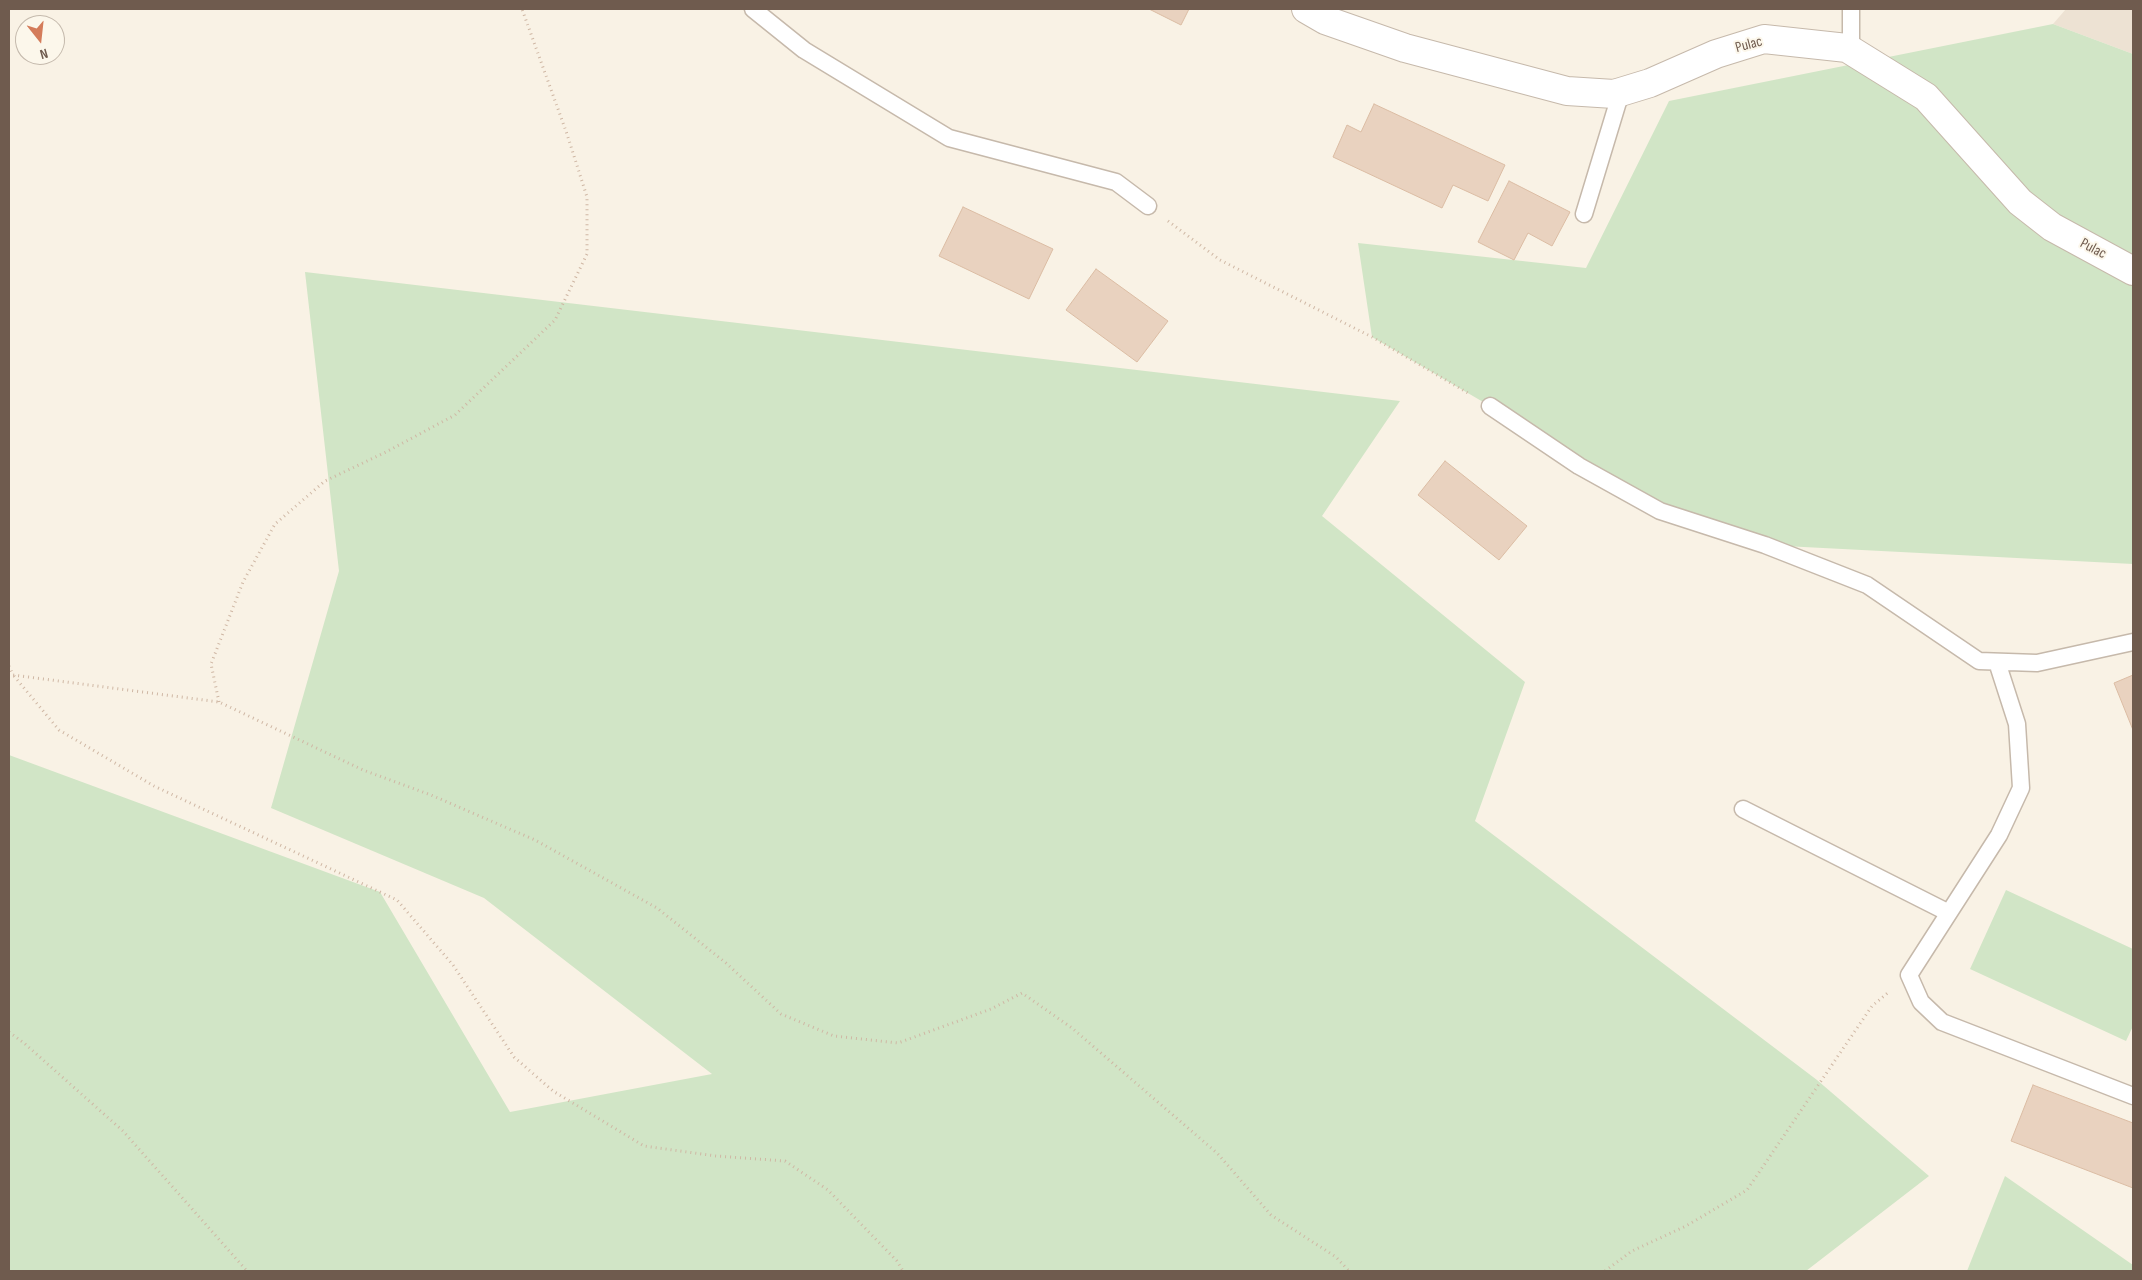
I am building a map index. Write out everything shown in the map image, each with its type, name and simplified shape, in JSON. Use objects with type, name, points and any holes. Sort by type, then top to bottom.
[{"type":"street","name":"Pulac","points":[[1306,9],[1326,20],[1405,48],[1567,91],[1614,94],[1650,83],[1716,54],[1764,39],[1847,48],[1926,97],[2020,202],[2052,227],[2133,271]]},
{"type":"lane","points":[[753,9],[804,50],[949,138],[1116,182],[1148,206]]},
{"type":"lane","points":[[1850,9],[1851,51]]},
{"type":"lane","points":[[1584,214],[1621,92]]},
{"type":"lane","points":[[1490,406],[1579,466],[1660,511],[1765,546],[1867,585],[1980,661],[2037,663],[2133,642]]},
{"type":"lane","points":[[1997,662],[2017,724],[2021,788],[1999,835],[1909,975],[1921,1002],[1942,1022],[2133,1096]]},
{"type":"lane","points":[[1743,808],[1949,913]]},
{"type":"path","points":[[219,702],[211,664],[243,582],[275,524],[325,481],[386,452],[455,415],[555,320],[588,254],[587,197],[567,134],[522,9]]},
{"type":"path","points":[[1148,206],[1220,260],[1372,337],[1490,406]]},
{"type":"path","points":[[9,666],[13,675],[59,730],[146,781],[397,900],[453,965],[514,1057],[552,1091],[644,1146],[716,1156],[785,1161],[828,1190],[897,1261],[903,1271]]},
{"type":"path","points":[[13,675],[219,702],[363,770],[430,795],[535,840],[657,908],[726,963],[781,1014],[834,1036],[898,1043],[991,1009],[1022,994],[1072,1028],[1217,1153],[1271,1216],[1336,1257],[1348,1271]]},
{"type":"path","points":[[1605,1271],[1632,1251],[1686,1226],[1747,1190],[1872,1006],[1909,975]]},
{"type":"path","points":[[9,1032],[24,1042],[124,1131],[247,1271]]},
{"type":"shaded area","points":[[2066,9],[2133,9],[2133,54],[2053,24]]},
{"type":"green space","points":[[2053,24],[2133,54],[2133,564],[1765,545],[1660,511],[1490,406],[1372,337],[1358,243],[1586,268],[1669,101]]},
{"type":"green space","points":[[305,272],[1400,401],[1322,516],[1525,682],[1475,821],[1817,1080],[1929,1176],[1806,1271],[9,1271],[9,755],[380,892],[510,1112],[712,1074],[484,898],[271,808],[339,571]]},
{"type":"green space","points":[[2006,890],[2133,949],[2133,1026],[2126,1041],[1970,969]]},
{"type":"green space","points":[[2005,1176],[2133,1265],[2133,1271],[1967,1271]]},
{"type":"building","points":[[1149,9],[1189,9],[1181,25]]},
{"type":"building","points":[[1374,104],[1505,165],[1488,201],[1453,185],[1442,208],[1333,157],[1347,125],[1361,132]]},
{"type":"building","points":[[1509,181],[1570,212],[1552,246],[1528,233],[1514,260],[1478,242]]},
{"type":"building","points":[[963,207],[1053,249],[1029,299],[939,256]]},
{"type":"building","points":[[1096,269],[1168,321],[1137,362],[1066,310]]},
{"type":"building","points":[[1445,461],[1527,526],[1499,560],[1418,495]]},
{"type":"building","points":[[2133,675],[2133,730],[2114,683]]},
{"type":"building","points":[[2033,1085],[2133,1123],[2133,1188],[2011,1141]]}]
